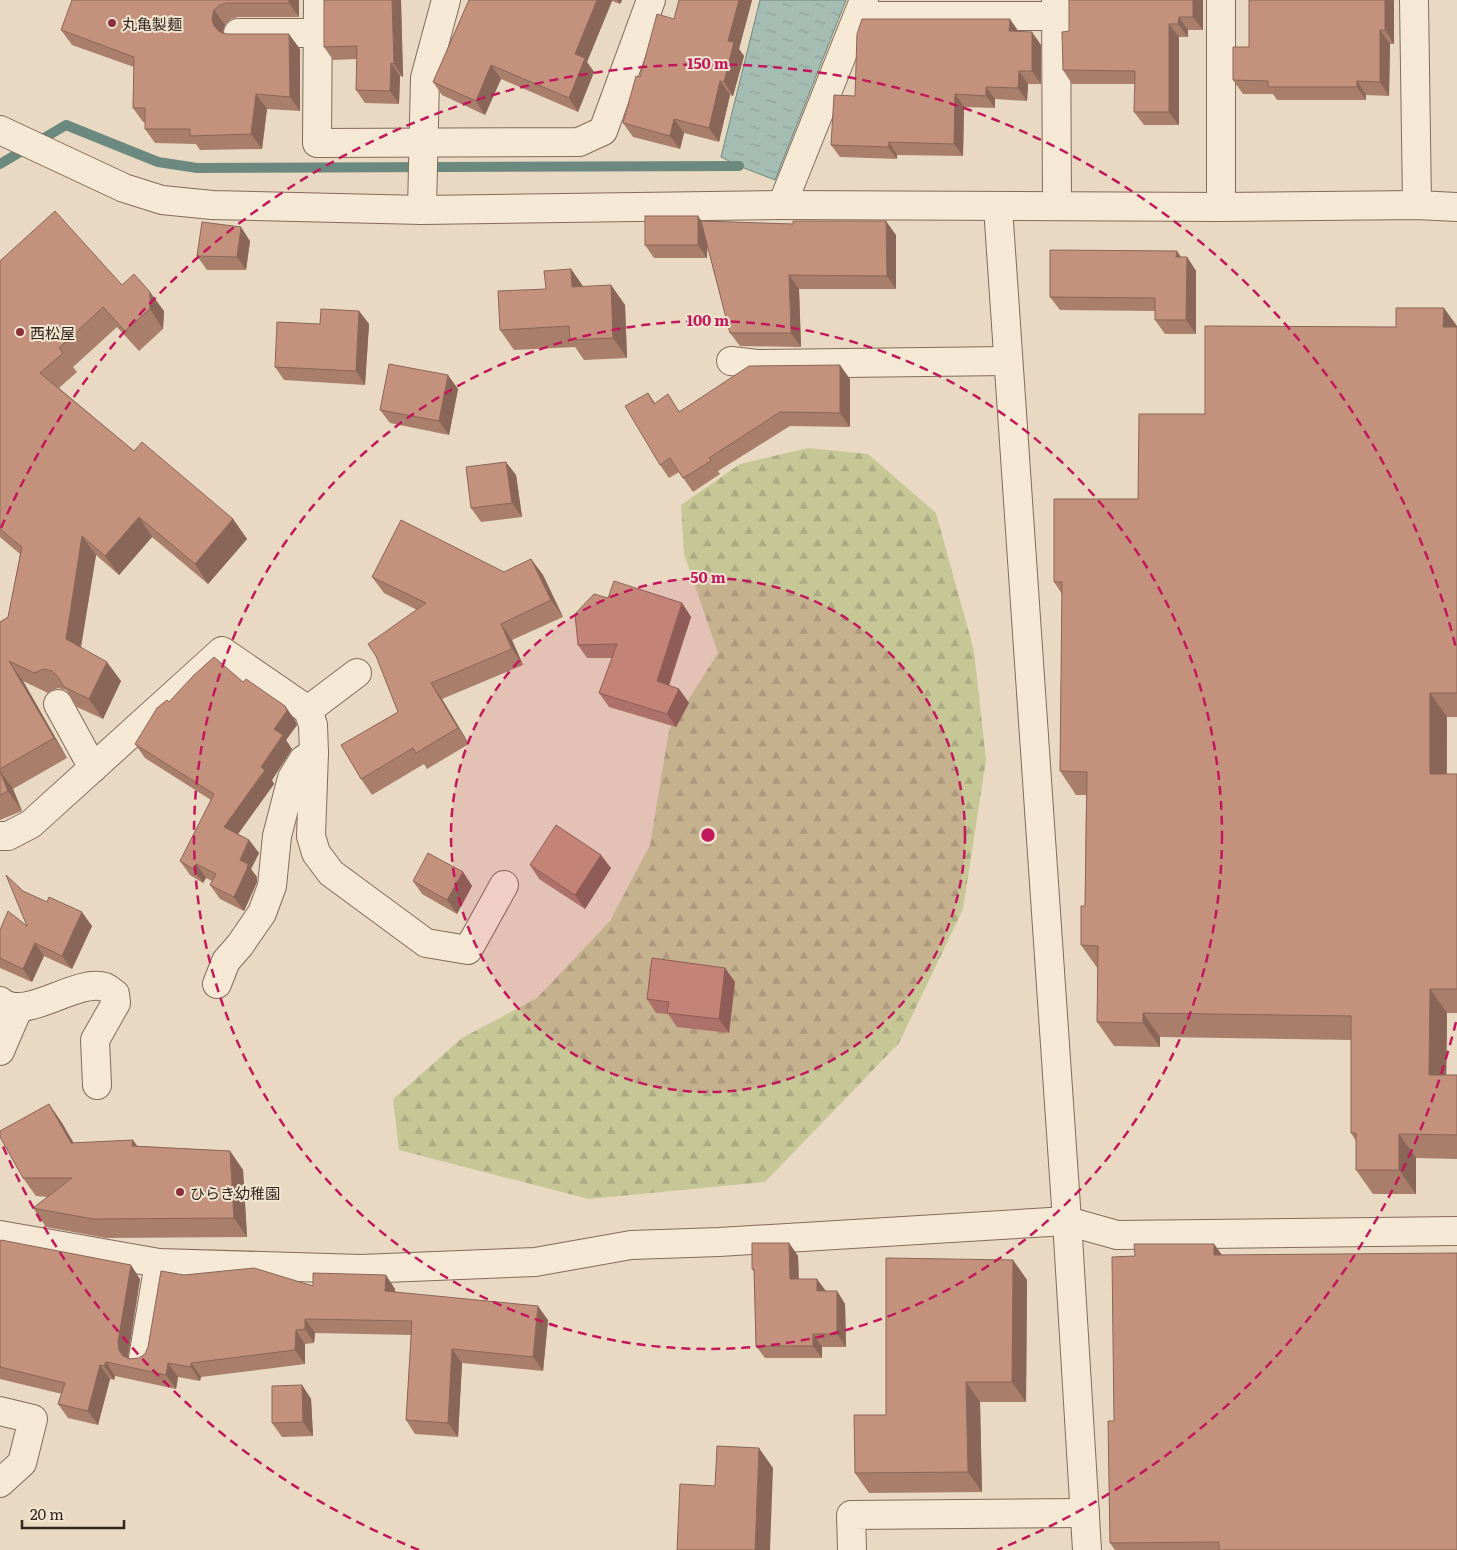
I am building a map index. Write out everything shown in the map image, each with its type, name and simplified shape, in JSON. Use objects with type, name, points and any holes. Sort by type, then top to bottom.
[{"type":"street","points":[[318,0],[317,143],[424,148],[579,142],[603,130],[650,0]]},
{"type":"street","points":[[422,199],[425,78],[446,0]]},
{"type":"street","points":[[1221,0],[1221,208]]},
{"type":"street","points":[[1414,0],[1417,205]]},
{"type":"street","points":[[782,205],[861,8],[1056,8],[1057,206]]},
{"type":"street","points":[[238,33],[318,33]]},
{"type":"street","points":[[0,130],[124,188],[162,200],[212,205],[422,199],[998,207],[1221,208],[1417,205],[1457,207]]},
{"type":"street","points":[[998,207],[1066,1221],[1086,1550]]},
{"type":"street","points":[[732,362],[757,364],[1008,361]]},
{"type":"street","points":[[0,836],[8,836],[31,824],[222,651],[308,710],[313,725],[314,753],[311,836],[316,853],[331,873],[426,943],[468,950],[504,885]]},
{"type":"street","points":[[308,710],[358,673]]},
{"type":"street","points":[[58,704],[92,768]]},
{"type":"street","points":[[217,984],[226,961],[240,945],[262,913],[272,886],[277,836],[292,778],[303,760],[314,753]]},
{"type":"street","points":[[0,1051],[9,1004],[41,1003],[85,987],[105,987],[114,994],[116,1002],[95,1040],[97,1085]]},
{"type":"street","points":[[0,1235],[159,1263],[360,1269],[535,1262],[631,1245],[719,1242],[1066,1221],[1117,1235],[1457,1231]]},
{"type":"street","points":[[142,1358],[159,1263]]},
{"type":"street","points":[[0,1411],[33,1420],[22,1463],[0,1483]]},
{"type":"street","points":[[852,1550],[851,1515],[1084,1513]]},
{"type":"green space","points":[[808,448],[868,454],[936,513],[974,651],[986,760],[963,909],[899,1043],[765,1182],[589,1199],[399,1150],[393,1099],[462,1038],[537,998],[610,921],[650,845],[669,730],[718,653],[684,554],[681,505],[740,464]]},
{"type":"water","points":[[760,0],[846,0],[775,180],[721,157]]},
{"type":"building","points":[[72,0],[289,0],[289,3],[227,3],[220,5],[214,10],[212,19],[214,26],[220,32],[227,34],[289,34],[290,97],[256,94],[251,134],[190,136],[190,129],[145,129],[145,108],[133,108],[134,57],[61,30]]},
{"type":"building","points":[[324,0],[392,0],[394,64],[391,63],[390,91],[356,90],[357,46],[324,47]]},
{"type":"building","points":[[469,0],[597,0],[575,54],[585,58],[569,98],[491,65],[476,101],[433,82]]},
{"type":"building","points":[[679,0],[739,0],[728,41],[734,42],[724,82],[720,81],[709,128],[674,119],[670,136],[623,123],[636,76],[640,77],[657,14],[674,19]]},
{"type":"building","points":[[1069,0],[1193,0],[1193,17],[1179,17],[1178,24],[1169,24],[1169,112],[1134,112],[1135,71],[1063,70],[1062,32],[1069,31]]},
{"type":"building","points":[[1249,0],[1385,0],[1385,30],[1380,30],[1380,82],[1357,81],[1357,87],[1268,87],[1268,81],[1233,80],[1233,47],[1249,47]]},
{"type":"building","points":[[862,19],[1010,19],[1009,31],[1032,32],[1032,71],[1019,71],[1018,88],[986,87],[986,96],[955,94],[954,144],[889,142],[888,147],[831,145],[834,95],[855,96],[857,34]]},
{"type":"building","points":[[55,211],[122,285],[134,274],[150,292],[150,309],[125,331],[103,307],[59,348],[63,353],[40,373],[134,451],[142,442],[233,519],[195,564],[139,517],[105,556],[82,536],[66,639],[107,662],[89,699],[64,687],[52,671],[44,669],[34,673],[9,661],[54,738],[0,769],[0,622],[8,617],[22,547],[0,529],[0,261]]},
{"type":"building","points":[[645,216],[698,216],[698,245],[645,245]]},
{"type":"building","points":[[701,221],[793,224],[793,221],[886,221],[887,276],[789,275],[791,333],[730,333]]},
{"type":"building","points":[[202,222],[241,227],[237,257],[197,256]]},
{"type":"building","points":[[1050,250],[1177,251],[1176,257],[1187,257],[1186,320],[1155,320],[1155,298],[1050,297]]},
{"type":"building","points":[[571,269],[572,287],[611,285],[613,338],[570,340],[569,326],[500,330],[498,291],[546,289],[544,271]]},
{"type":"building","points":[[1396,308],[1444,308],[1443,327],[1457,327],[1457,693],[1430,693],[1430,774],[1457,774],[1457,989],[1430,989],[1429,1075],[1457,1075],[1457,1135],[1399,1134],[1399,1170],[1356,1170],[1356,1133],[1351,1133],[1351,1016],[1143,1013],[1143,1023],[1097,1022],[1098,946],[1081,945],[1081,906],[1085,906],[1087,772],[1060,771],[1062,582],[1054,582],[1054,499],[1138,499],[1139,414],[1205,414],[1205,326],[1396,327]]},
{"type":"building","points":[[321,309],[359,311],[356,371],[275,367],[277,322],[320,324]]},
{"type":"building","points":[[389,364],[448,375],[439,421],[380,410]]},
{"type":"building","points":[[840,365],[840,413],[780,412],[709,458],[711,461],[683,478],[670,458],[660,465],[625,406],[648,393],[654,404],[668,394],[679,412],[749,366]]},
{"type":"building","points":[[506,462],[512,503],[471,508],[466,467]]},
{"type":"building","points":[[401,520],[504,572],[531,559],[551,600],[501,624],[512,649],[431,683],[458,728],[416,753],[413,748],[361,779],[341,745],[398,712],[376,656],[368,644],[426,603],[372,577]]},
{"type":"building","points":[[614,581],[682,603],[657,681],[679,689],[667,714],[599,693],[617,644],[578,645],[575,614],[594,594],[608,598]]},
{"type":"building","points":[[214,657],[243,682],[246,679],[285,706],[287,711],[274,729],[283,735],[261,767],[265,770],[224,827],[249,840],[240,860],[248,864],[247,869],[234,897],[210,885],[216,874],[196,864],[193,869],[180,861],[214,794],[135,744],[157,708],[167,700],[169,702]]},
{"type":"building","points":[[0,771],[8,791],[0,795]]},
{"type":"building","points":[[556,825],[601,855],[575,895],[530,865]]},
{"type":"building","points":[[428,853],[463,872],[447,900],[413,881]]},
{"type":"building","points":[[6,875],[23,891],[47,902],[49,897],[82,912],[62,956],[35,943],[23,969],[0,958],[0,930],[8,911],[27,926]]},
{"type":"building","points":[[652,958],[725,968],[719,1019],[667,1013],[669,1002],[647,999]]},
{"type":"building","points":[[49,1104],[71,1143],[133,1140],[132,1146],[230,1151],[234,1218],[93,1219],[33,1208],[72,1178],[23,1178],[0,1137],[0,1131]]},
{"type":"building","points":[[1,1240],[131,1265],[118,1342],[119,1350],[123,1356],[130,1359],[139,1358],[145,1354],[148,1347],[161,1271],[184,1275],[254,1268],[313,1286],[313,1273],[386,1275],[385,1291],[538,1306],[533,1357],[452,1349],[448,1423],[406,1420],[412,1321],[305,1319],[305,1329],[296,1330],[295,1350],[191,1363],[191,1367],[168,1363],[166,1375],[106,1362],[104,1366],[100,1365],[88,1411],[58,1404],[65,1383],[0,1367]]},
{"type":"building","points":[[752,1243],[789,1243],[790,1279],[817,1279],[817,1291],[837,1291],[837,1334],[813,1334],[813,1346],[756,1346]]},
{"type":"building","points":[[1134,1244],[1214,1244],[1214,1255],[1457,1253],[1457,1550],[1219,1550],[1219,1542],[1110,1543],[1108,1421],[1114,1421],[1112,1257],[1135,1256]]},
{"type":"building","points":[[886,1258],[1013,1260],[1012,1382],[966,1382],[968,1472],[855,1473],[854,1415],[886,1415]]},
{"type":"building","points":[[302,1385],[303,1422],[272,1423],[272,1386]]},
{"type":"building","points":[[717,1446],[759,1448],[755,1550],[677,1550],[680,1484],[715,1486]]},
{"type":"waterway","points":[[0,164],[66,125],[158,162],[197,168],[739,166]]},
{"type":"place","name":"丸亀製麺","points":[[112,23]]},
{"type":"place","name":"西松屋","points":[[20,332]]},
{"type":"place","name":"ひらき幼稚園","points":[[180,1192]]}]
